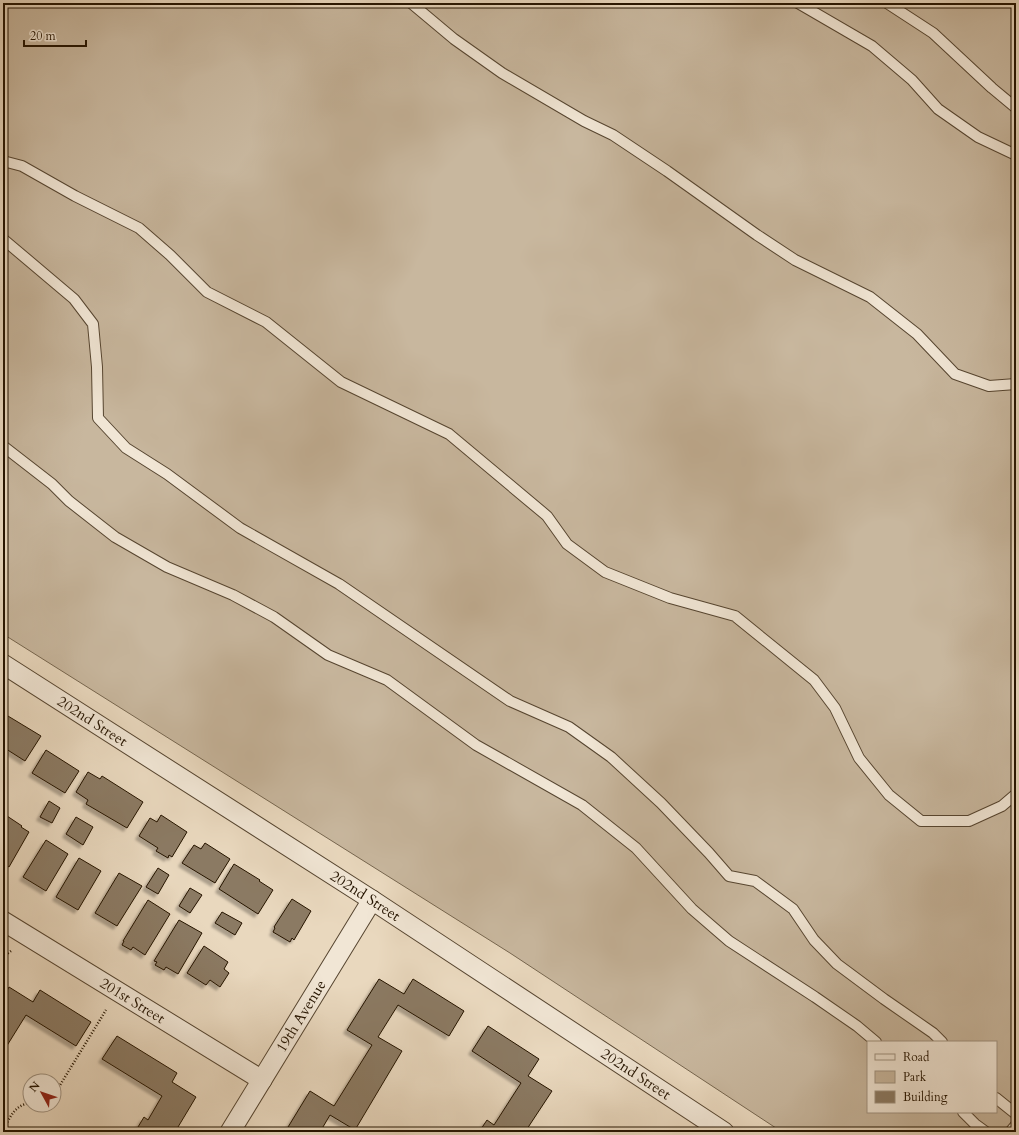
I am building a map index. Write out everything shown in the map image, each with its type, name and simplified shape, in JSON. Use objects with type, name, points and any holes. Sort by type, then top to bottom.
[{"type":"street","name":"202nd Street","points":[[3,664],[372,900],[724,1132]]},
{"type":"street","name":"19th Avenue","points":[[230,1132],[372,900]]},
{"type":"street","name":"201st Street","points":[[3,921],[262,1080]]},
{"type":"lane","points":[[411,3],[454,39],[502,73],[584,122],[613,135],[795,260],[870,297],[917,334],[955,374],[989,386],[1016,384]]},
{"type":"lane","points":[[798,3],[872,46],[912,80],[938,109],[978,137],[1016,155]]},
{"type":"lane","points":[[887,3],[933,33],[992,88],[1016,108]]},
{"type":"lane","points":[[3,161],[22,166],[75,196],[139,228],[170,255],[207,292],[266,322],[341,382],[449,434],[547,516],[567,544],[605,572],[670,598],[735,616],[814,680],[835,708],[859,758],[889,795],[921,821],[969,821],[1002,806],[1016,794]]},
{"type":"lane","points":[[3,239],[74,299],[93,324],[97,367],[98,418],[126,448],[167,474],[240,528],[339,584],[510,700],[569,727],[610,757],[661,803],[710,853],[729,876],[755,881],[793,909],[814,940],[837,964],[933,1033],[941,1041]]},
{"type":"lane","points":[[3,446],[52,484],[69,501],[115,536],[167,567],[233,595],[274,616],[328,655],[388,680],[476,745],[582,805],[636,848],[692,909],[729,941],[821,1001],[857,1026],[875,1041]]},
{"type":"lane","points":[[997,1099],[1016,1114]]},
{"type":"lane","points":[[964,1113],[986,1132]]},
{"type":"lane","points":[[1010,1132],[1016,1125]]},
{"type":"path","points":[[3,957],[11,951]]},
{"type":"path","points":[[62,1082],[106,1010]]},
{"type":"path","points":[[3,1130],[14,1110],[22,1105]]},
{"type":"green space","points":[[3,3],[1016,3],[1016,1132],[782,1132],[510,953],[3,634]]},
{"type":"building","points":[[3,713],[41,736],[25,761],[3,747]]},
{"type":"building","points":[[46,750],[79,771],[65,793],[32,773]]},
{"type":"building","points":[[88,772],[100,779],[102,776],[143,802],[127,828],[86,804],[88,800],[76,792]]},
{"type":"building","points":[[49,801],[60,808],[52,823],[40,817]]},
{"type":"building","points":[[161,815],[187,832],[172,857],[169,855],[168,858],[156,851],[158,848],[139,836],[150,818],[157,822]]},
{"type":"building","points":[[7,816],[29,832],[9,867],[3,863],[3,824]]},
{"type":"building","points":[[76,817],[93,827],[83,845],[66,834]]},
{"type":"building","points":[[46,840],[68,854],[46,891],[23,877]]},
{"type":"building","points":[[205,843],[230,859],[215,883],[182,863],[194,845],[201,849]]},
{"type":"building","points":[[79,858],[101,871],[78,910],[56,897]]},
{"type":"building","points":[[234,864],[273,890],[258,914],[219,889]]},
{"type":"building","points":[[158,868],[169,875],[158,894],[146,887]]},
{"type":"building","points":[[119,873],[142,886],[117,926],[95,913]]},
{"type":"building","points":[[190,888],[202,895],[190,913],[179,906]]},
{"type":"building","points":[[292,899],[311,911],[294,940],[292,938],[290,942],[273,932],[274,927]]},
{"type":"building","points":[[148,900],[170,914],[145,955],[133,947],[131,950],[122,945]]},
{"type":"building","points":[[222,912],[242,923],[235,935],[215,923]]},
{"type":"building","points":[[179,920],[202,933],[178,974],[166,967],[164,970],[155,965],[157,962],[154,961]]},
{"type":"building","points":[[204,946],[228,962],[224,969],[229,973],[220,987],[210,980],[206,985],[187,973]]},
{"type":"building","points":[[379,979],[404,994],[413,979],[464,1011],[449,1036],[398,1005],[378,1037],[402,1051],[355,1130],[330,1115],[320,1132],[285,1132],[310,1091],[334,1106],[372,1045],[347,1030]]},
{"type":"building","points":[[9,987],[33,1002],[40,990],[91,1022],[76,1046],[26,1015],[3,1052],[3,998]]},
{"type":"building","points":[[488,1026],[539,1059],[528,1076],[552,1091],[525,1132],[479,1132],[487,1120],[494,1125],[521,1083],[472,1051]]},
{"type":"building","points":[[117,1036],[177,1073],[172,1082],[196,1097],[175,1132],[135,1132],[144,1117],[148,1120],[162,1096],[102,1059]]}]
